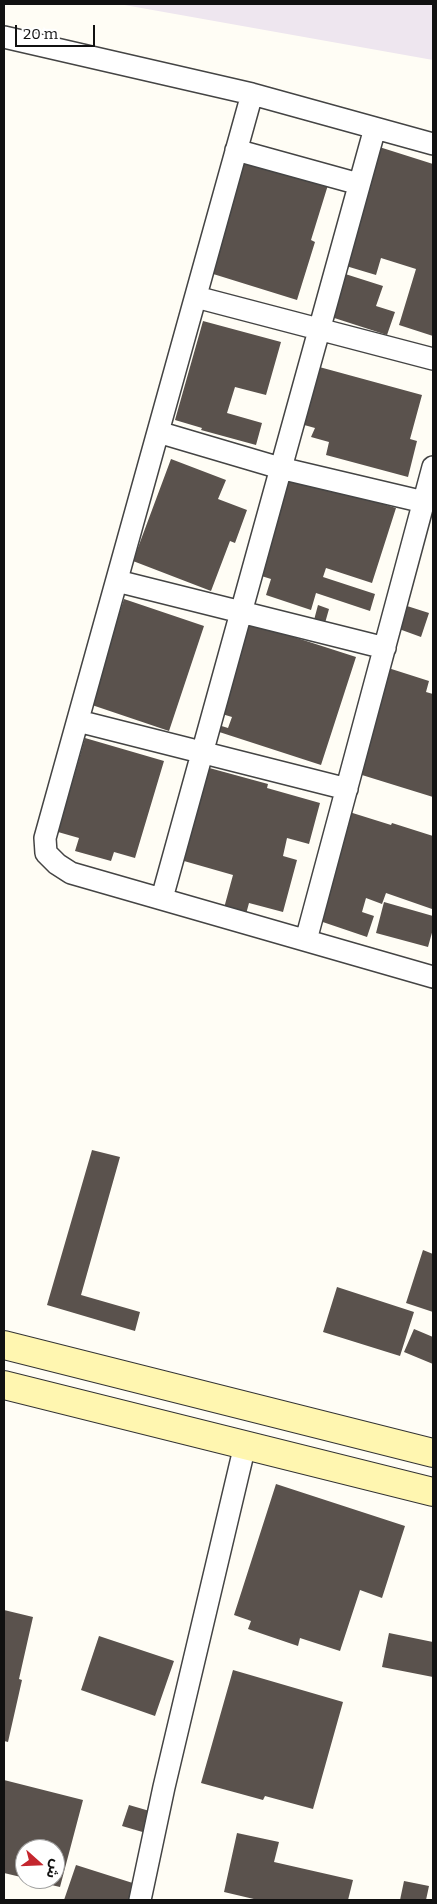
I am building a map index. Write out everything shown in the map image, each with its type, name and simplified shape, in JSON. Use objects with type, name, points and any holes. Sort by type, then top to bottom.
[{"type":"main road","points":[[4,1345],[433,1453]]},
{"type":"main road","points":[[4,1385],[433,1492]]},
{"type":"street","points":[[4,37],[252,94],[433,144]]},
{"type":"street","points":[[252,94],[45,838],[46,853],[57,864],[72,873],[433,977]]},
{"type":"street","points":[[162,898],[375,128]]},
{"type":"street","points":[[236,150],[359,184]]},
{"type":"street","points":[[196,297],[433,359]]},
{"type":"street","points":[[158,432],[280,468],[424,502]]},
{"type":"street","points":[[306,940],[433,468]]},
{"type":"street","points":[[116,581],[385,648]]},
{"type":"street","points":[[78,721],[347,789]]},
{"type":"street","points":[[140,1900],[164,1787],[245,1445]]},
{"type":"shaded area","points":[[119,4],[433,4],[433,60]]},
{"type":"building","points":[[373,145],[433,164],[433,336],[399,325],[416,269],[381,258],[376,275],[336,263]]},
{"type":"building","points":[[245,159],[328,185],[311,240],[315,242],[297,300],[210,273]]},
{"type":"building","points":[[339,272],[383,286],[376,306],[395,312],[387,335],[325,315]]},
{"type":"building","points":[[203,321],[281,342],[266,395],[235,387],[227,413],[262,423],[256,445],[201,430],[202,428],[175,420]]},
{"type":"building","points":[[312,365],[422,395],[410,439],[417,441],[408,477],[326,455],[329,442],[311,437],[315,428],[297,423]]},
{"type":"building","points":[[171,459],[226,480],[218,499],[247,510],[235,543],[230,541],[211,591],[133,561]]},
{"type":"building","points":[[285,473],[396,508],[372,583],[326,568],[323,577],[375,594],[370,611],[316,593],[311,610],[266,595],[271,579],[252,573]]},
{"type":"building","points":[[124,599],[204,626],[169,731],[89,704]]},
{"type":"building","points":[[318,605],[329,609],[325,623],[314,620]]},
{"type":"building","points":[[407,606],[429,613],[421,637],[399,629]]},
{"type":"building","points":[[241,620],[356,657],[321,765],[210,729],[212,723],[228,728],[232,717],[212,711]]},
{"type":"building","points":[[382,666],[429,681],[426,692],[433,694],[433,797],[349,771]]},
{"type":"building","points":[[85,738],[164,761],[135,858],[114,852],[111,861],[75,851],[79,838],[58,832]]},
{"type":"building","points":[[202,766],[268,784],[267,788],[320,803],[309,844],[287,838],[283,856],[297,860],[283,912],[249,903],[246,914],[224,908],[233,875],[177,859]]},
{"type":"building","points":[[343,810],[433,836],[432,909],[386,893],[382,904],[366,898],[362,912],[374,916],[367,937],[308,917]]},
{"type":"building","points":[[384,902],[433,916],[433,929],[428,947],[376,933]]},
{"type":"building","points":[[92,1150],[120,1157],[81,1295],[140,1312],[135,1331],[47,1305]]},
{"type":"building","points":[[423,1250],[433,1254],[433,1312],[406,1303]]},
{"type":"building","points":[[337,1287],[414,1312],[400,1356],[323,1332]]},
{"type":"building","points":[[414,1329],[433,1337],[433,1364],[404,1352]]},
{"type":"building","points":[[276,1484],[405,1526],[382,1598],[360,1590],[340,1651],[300,1638],[298,1646],[248,1629],[251,1621],[234,1615]]},
{"type":"building","points":[[4,1610],[33,1617],[19,1679],[22,1680],[8,1742],[4,1741]]},
{"type":"building","points":[[389,1633],[433,1642],[433,1677],[382,1667]]},
{"type":"building","points":[[99,1636],[174,1661],[155,1716],[81,1690]]},
{"type":"building","points":[[233,1670],[343,1702],[313,1809],[265,1796],[263,1800],[201,1783]]},
{"type":"building","points":[[4,1780],[83,1800],[65,1868],[65,1839],[15,1839],[15,1876],[4,1873]]},
{"type":"building","points":[[129,1805],[153,1812],[146,1833],[122,1826]]},
{"type":"building","points":[[237,1833],[279,1842],[274,1862],[353,1880],[348,1900],[258,1900],[224,1892]]},
{"type":"building","points":[[76,1865],[139,1885],[134,1900],[64,1900]]},
{"type":"building","points":[[404,1881],[429,1886],[426,1900],[400,1900]]}]
